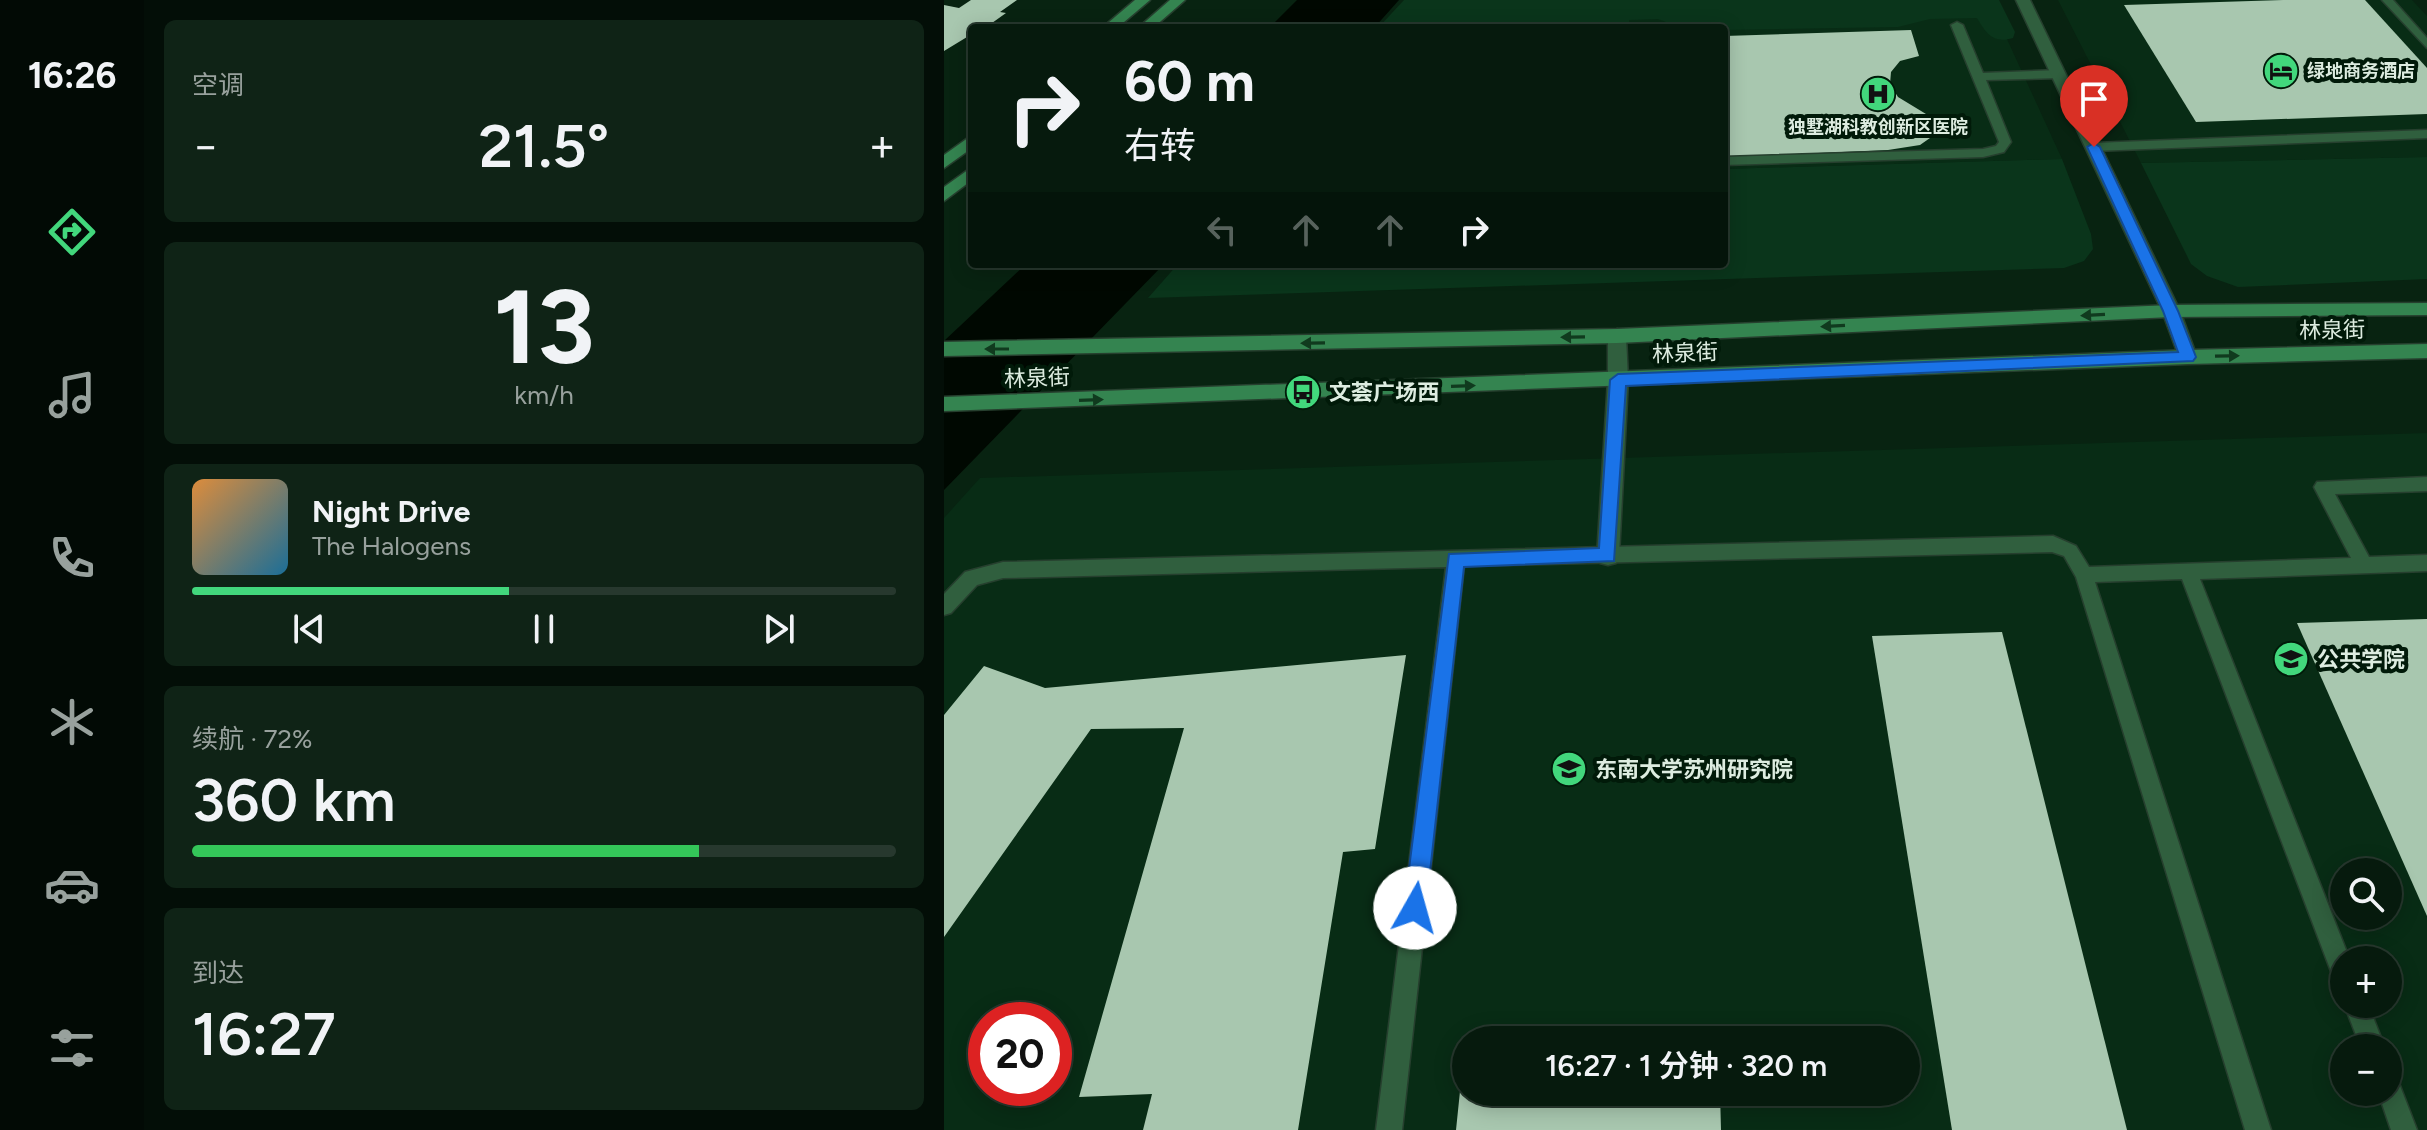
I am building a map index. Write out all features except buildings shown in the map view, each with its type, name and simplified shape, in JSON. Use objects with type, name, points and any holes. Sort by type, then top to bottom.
[{"type":"main road","points":[[1114,24],[1143,0]]},
{"type":"main road","points":[[1150,24],[1178,0]]},
{"type":"main road","points":[[944,163],[968,143]]},
{"type":"main road","points":[[944,196],[968,175]]},
{"type":"main road","name":"林泉街","points":[[944,349],[1617,336],[2171,311],[2237,313],[2427,309]]},
{"type":"main road","name":"林泉街","points":[[944,404],[2188,357],[2427,351]]},
{"type":"street","points":[[2023,0],[2171,311],[2188,357]]},
{"type":"street","points":[[1608,556],[1618,380],[1617,336]]},
{"type":"lane","points":[[2387,0],[2427,45]]},
{"type":"lane","points":[[1728,161],[1983,153],[2000,149],[2005,142],[1957,25]]},
{"type":"lane","points":[[1979,77],[2059,74]]},
{"type":"lane","points":[[2094,147],[2427,134]]},
{"type":"lane","points":[[2363,564],[2323,487],[2427,484]]},
{"type":"lane","points":[[944,607],[971,578],[1003,570],[2053,544],[2070,551],[2084,575],[2258,1130]]},
{"type":"lane","points":[[1389,1130],[1456,559]]},
{"type":"lane","points":[[2084,575],[2427,563]]},
{"type":"lane","points":[[2188,571],[2333,946]]},
{"type":"lane","points":[[2395,1106],[2404,1130]]},
{"type":"shaded area","points":[[1297,0],[1399,0],[1378,24],[1273,24]]},
{"type":"shaded area","points":[[1404,0],[1999,0],[2015,32],[2013,38],[1996,39],[1987,33],[1977,18],[1930,19],[1898,27],[1728,30],[1728,24],[1671,24],[1658,19],[1629,20],[1629,24],[1382,24]]},
{"type":"shaded area","points":[[2058,0],[2412,0],[2427,16],[2427,157],[2141,163]]},
{"type":"shaded area","name":"独墅湖科教创新区医院","points":[[1990,2],[2062,159],[1728,169],[1728,24],[1476,24]]},
{"type":"shaded area","points":[[2427,157],[2427,279],[2238,287],[2207,276],[2191,264],[2141,163]]},
{"type":"shaded area","points":[[2062,159],[2091,234],[2093,249],[2084,261],[2064,268],[1148,298],[1174,268],[1728,268],[1728,169]]},
{"type":"shaded area","points":[[1022,268],[1160,268],[944,490],[944,341]]},
{"type":"shaded area","name":"东南大学苏州研究院","points":[[2427,433],[2427,1130],[944,1130],[944,518],[980,478]]},
{"type":"place","name":"绿地商务酒店","points":[[2281,71]]},
{"type":"place","name":"独墅湖科教创新区医院","points":[[1878,94]]},
{"type":"place","name":"文荟广场西","points":[[1303,392]]},
{"type":"place","name":"公共学院","points":[[2291,659]]},
{"type":"place","name":"东南大学苏州研究院","points":[[1569,769]]},
{"type":"route","points":[[1415,908],[1456,559],[1608,556],[1618,380],[2188,357],[2171,311],[2094,147]]}]
